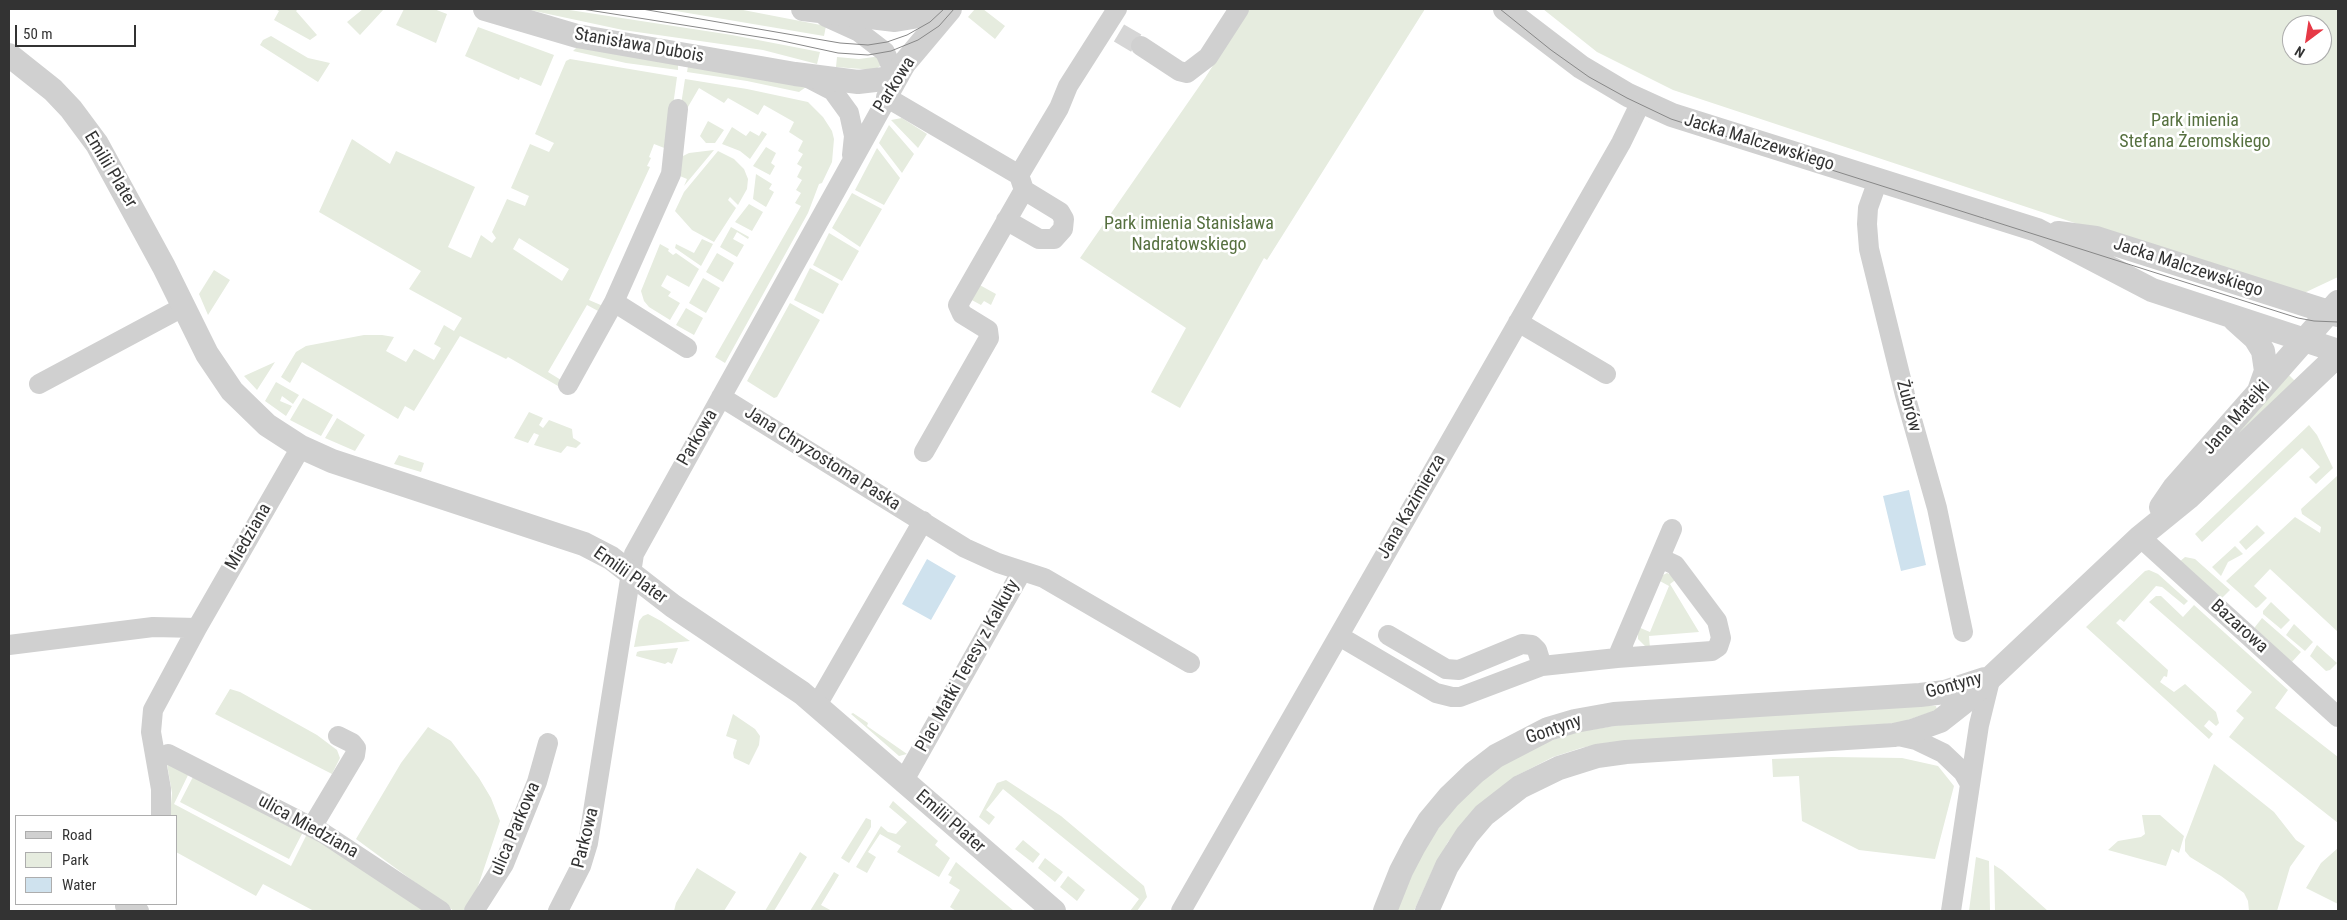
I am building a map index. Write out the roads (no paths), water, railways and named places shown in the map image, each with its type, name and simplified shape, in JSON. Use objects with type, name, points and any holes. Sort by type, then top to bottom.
[{"type":"street","name":"Stanisława Dubois","points":[[485,9],[577,36],[795,74],[858,82],[884,79],[912,56]]},
{"type":"street","points":[[798,9],[836,21],[867,37],[888,55],[892,74],[886,97],[1021,183],[1060,212],[1064,219],[1063,229],[1054,239],[1039,239],[1006,220]]},
{"type":"street","points":[[803,9],[895,20],[913,17],[931,9]]},
{"type":"street","name":"Parkowa","points":[[558,911],[581,866],[588,843],[628,603],[634,554],[640,540],[886,97],[912,56],[950,9]]},
{"type":"street","points":[[924,452],[990,338],[988,330],[962,314],[958,305],[1006,220],[1021,183],[1068,86],[1112,30],[1117,9]]},
{"type":"street","points":[[1140,46],[1179,71],[1187,73],[1208,57],[1239,9]]},
{"type":"street","name":"Jacka Malczewskiego","points":[[1505,9],[1571,61],[1641,102],[1694,123],[2036,230],[2152,290],[2305,340],[2338,353]]},
{"type":"street","name":"Emilii Plater","points":[[9,55],[45,82],[63,100],[97,144],[132,206],[207,354],[232,391],[267,425],[301,447],[332,461],[584,544],[611,558],[666,602],[775,674],[817,705],[903,782],[1054,911]]},
{"type":"street","name":"Stanisława Dubois","points":[[795,74],[826,86],[837,95],[849,113],[854,129],[854,144],[848,166]]},
{"type":"street","name":"Jana Kazimierza","points":[[1181,911],[1621,143],[1641,102]]},
{"type":"street","points":[[568,385],[614,302],[671,174],[678,110]]},
{"type":"street","name":"Żubrów","points":[[1878,180],[1868,208],[1869,249],[1905,395],[1937,508],[1963,632]]},
{"type":"street","name":"Jacka Malczewskiego","points":[[2036,230],[2096,238],[2285,299],[2335,309]]},
{"type":"street","points":[[614,302],[686,348]]},
{"type":"street","points":[[39,384],[183,307]]},
{"type":"street","name":"Jana Matejki","points":[[2140,537],[2174,488],[2305,340],[2335,309]]},
{"type":"street","name":"Jacka Malczewskiego","points":[[2225,314],[2249,332],[2263,351],[2266,376],[2258,393]]},
{"type":"street","points":[[1518,322],[1606,374]]},
{"type":"street","name":"Jana Matejki","points":[[1991,676],[2140,537],[2188,498],[2338,353]]},
{"type":"street","name":"Jana Chryzostoma Paska","points":[[721,397],[923,521]]},
{"type":"street","name":"Miedziana","points":[[161,815],[162,799],[152,740],[151,716],[197,628],[301,447]]},
{"type":"street","points":[[817,705],[923,521]]},
{"type":"street","name":"Plac Matki Teresy z Kalkuty","points":[[903,782],[1022,571],[976,554],[923,521]]},
{"type":"street","points":[[1617,658],[1672,529]]},
{"type":"street","name":"Bazarowa","points":[[2140,537],[2338,717]]},
{"type":"street","points":[[1339,636],[1446,697],[1460,697],[1542,666],[1712,651],[1718,647],[1722,638],[1717,621],[1675,565],[1660,558]]},
{"type":"street","points":[[1022,571],[1044,578],[1190,664]]},
{"type":"street","points":[[9,645],[153,627],[197,628]]},
{"type":"street","points":[[1388,636],[1446,669],[1459,670],[1522,644],[1532,644],[1537,650],[1542,666]]},
{"type":"street","points":[[1950,911],[1983,704],[1991,676]]},
{"type":"street","name":"Gontyny","points":[[1427,911],[1447,866],[1467,835],[1484,815],[1520,787],[1559,768],[1597,756],[1626,752],[1894,735],[1940,721],[1968,699],[1991,676]]},
{"type":"street","name":"Gontyny","points":[[1385,911],[1400,871],[1414,846],[1429,821],[1449,798],[1474,773],[1496,756],[1548,729],[1575,721],[1614,714],[1935,694],[1978,682],[1991,676]]},
{"type":"street","points":[[1894,735],[1916,740],[1943,754],[1963,772],[1970,784]]},
{"type":"street","points":[[312,828],[355,755],[356,748],[352,743],[338,736]]},
{"type":"street","name":"ulica Parkowa","points":[[474,911],[504,864],[537,782],[548,742]]},
{"type":"street","name":"ulica Miedziana","points":[[168,754],[312,828],[362,857],[441,911]]},
{"type":"water","points":[[1909,490],[1926,565],[1901,571],[1883,496]]},
{"type":"water","points":[[927,559],[956,576],[931,620],[902,604]]},
{"type":"tunnel","points":[[1119,33],[1141,46]]},
{"type":"tram line","points":[[582,9],[778,40],[838,53],[868,55],[891,51],[918,40],[939,26],[954,9]]},
{"type":"tram line","points":[[642,9],[840,43],[868,45],[887,42],[907,35],[930,22],[944,9]]},
{"type":"tram line","points":[[1500,9],[1551,50],[1589,77],[1671,119],[2298,318],[2338,322]]},
{"type":"park label","name":"Park imienia Stefana Żeromskiego","points":[[2195,131]]},
{"type":"park label","name":"Park imienia Stanisława Nadratowskiego","points":[[1189,234]]}]
